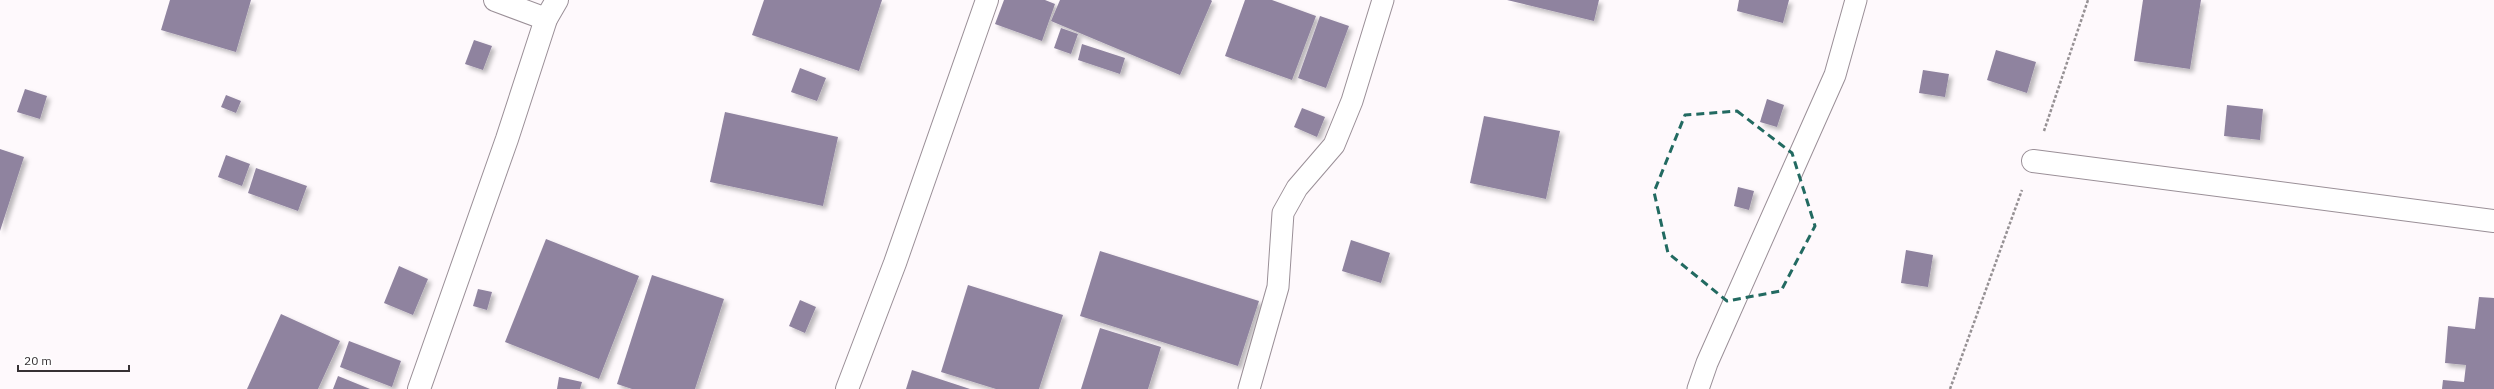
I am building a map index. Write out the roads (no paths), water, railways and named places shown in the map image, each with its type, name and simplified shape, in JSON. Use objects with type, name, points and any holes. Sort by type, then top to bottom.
[{"type":"street","points":[[495,0],[546,19]]},
{"type":"street","points":[[419,389],[507,139],[546,19],[557,0]]},
{"type":"street","points":[[847,389],[906,233],[987,0]]},
{"type":"street","points":[[2033,161],[2494,221]]},
{"type":"lane","points":[[1249,389],[1278,287],[1283,213],[1297,188],[1324,160],[1334,145],[1352,101],[1383,0]]},
{"type":"lane","points":[[1698,389],[1707,363],[1835,75],[1856,0]]}]
